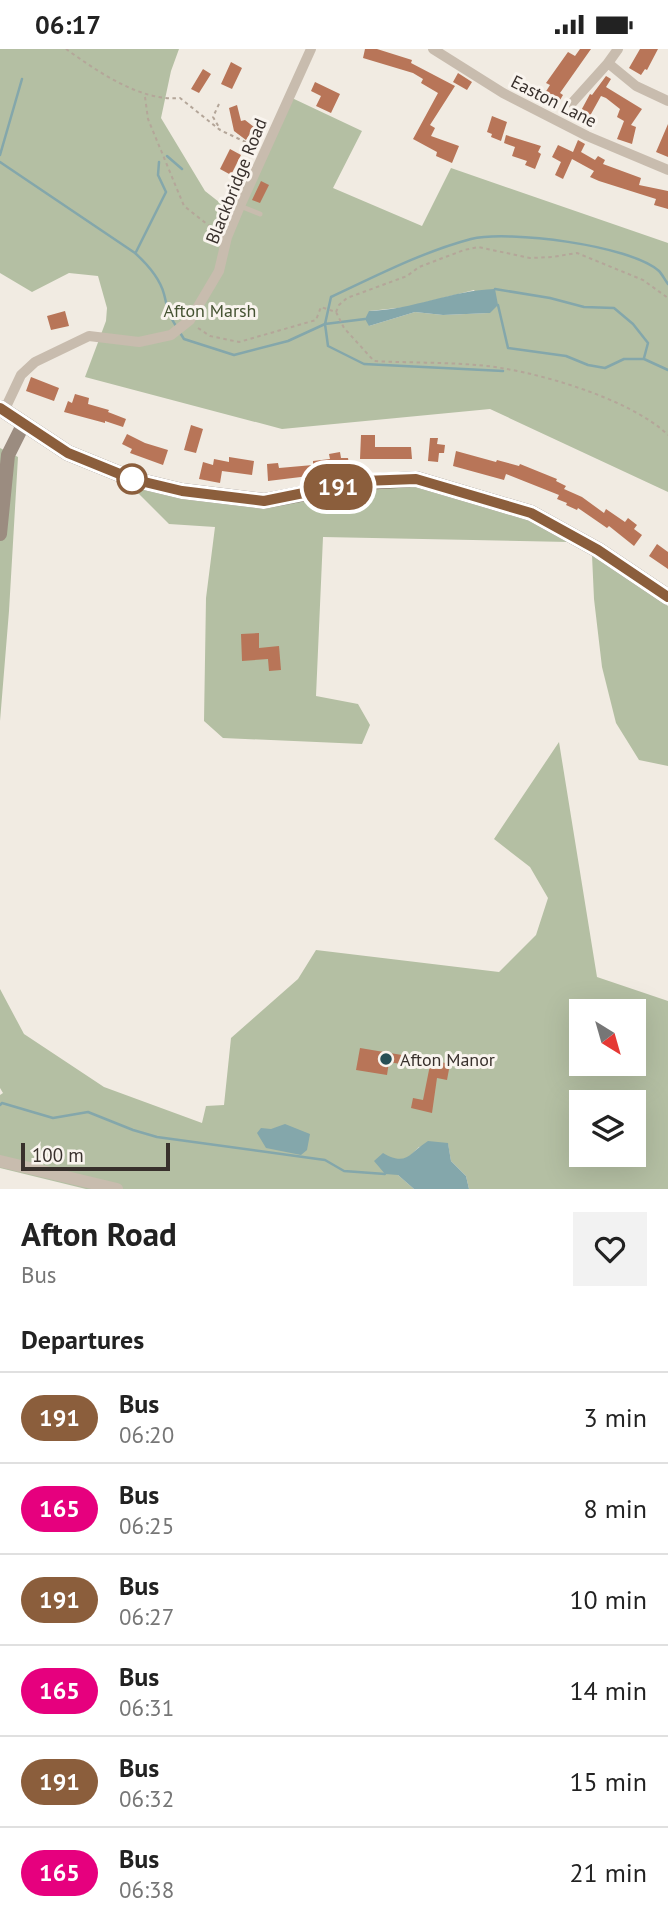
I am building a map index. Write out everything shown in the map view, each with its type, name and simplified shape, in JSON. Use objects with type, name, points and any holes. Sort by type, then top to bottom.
[{"type":"main road","points":[[2,410],[51,443],[86,460],[132,479],[182,491],[264,501],[363,481],[416,479],[531,513],[598,550],[668,597]]},
{"type":"main road","points":[[0,534],[8,455],[23,425]]},
{"type":"street","name":"Blackbridge Road","points":[[188,322],[219,271],[227,237],[311,49]]},
{"type":"street","name":"Easton Lane","points":[[433,49],[503,93],[587,136],[668,170]]},
{"type":"street","points":[[572,103],[618,49]]},
{"type":"street","points":[[608,63],[636,86],[668,101]]},
{"type":"street","points":[[2,410],[21,375],[36,362],[89,336],[139,342],[172,335],[188,322]]},
{"type":"street","points":[[0,1161],[117,1189]]},
{"type":"lane","points":[[240,206],[260,214]]},
{"type":"path","points":[[66,49],[90,66],[144,95],[180,98],[220,130],[264,151]]},
{"type":"path","points":[[144,95],[148,119],[184,206],[227,237]]},
{"type":"path","points":[[219,104],[213,117],[220,130]]},
{"type":"path","points":[[336,312],[347,298],[407,276],[419,267],[478,247],[530,258],[577,253],[643,279],[668,298]]},
{"type":"path","points":[[188,322],[210,336],[239,342],[316,320],[321,307],[336,312],[344,328],[374,361],[478,365],[547,378],[610,400],[658,425],[668,435]]},
{"type":"green space","name":"Afton Marsh","points":[[0,49],[179,49],[171,71],[161,118],[205,191],[238,217],[292,98],[362,131],[333,188],[422,226],[451,168],[668,243],[668,492],[490,409],[282,429],[85,377],[106,321],[107,308],[98,276],[69,273],[32,292],[0,273]],"holes":[[[474,290],[489,313],[443,315],[415,312],[369,326],[369,311],[407,307]]]},
{"type":"green space","points":[[0,448],[18,457],[0,721]]},
{"type":"green space","points":[[129,484],[265,508],[364,490],[417,485],[528,517],[569,542],[323,537],[316,696],[358,704],[370,725],[362,744],[223,738],[204,721],[206,598],[215,527],[169,524]]},
{"type":"green space","points":[[592,555],[668,606],[668,766],[639,760],[616,723],[602,667]]},
{"type":"green space","points":[[559,742],[597,977],[668,1001],[668,1189],[469,1189],[466,1176],[451,1161],[448,1144],[419,1147],[407,1159],[394,1160],[398,1175],[414,1189],[86,1189],[0,1168],[0,1095],[3,1093],[0,1088],[0,989],[24,1034],[104,1087],[202,1123],[206,1106],[224,1105],[231,1038],[298,979],[316,950],[499,972],[536,935],[548,898],[530,867],[494,839]]},
{"type":"water","points":[[495,289],[498,305],[490,313],[443,315],[415,312],[369,326],[365,319],[369,311]]},
{"type":"water","points":[[285,1124],[310,1134],[307,1150],[301,1155],[266,1148],[257,1133],[261,1128],[271,1129]]},
{"type":"water","points":[[428,1141],[448,1143],[451,1161],[466,1176],[469,1189],[414,1189],[398,1175],[385,1174],[374,1161],[383,1153],[403,1159]]},
{"type":"building","points":[[365,49],[377,49],[412,60],[411,63],[455,86],[430,125],[435,128],[431,136],[459,146],[452,163],[436,156],[437,152],[413,139],[438,93],[421,83],[423,79],[413,73],[363,58]]},
{"type":"building","points":[[580,49],[591,49],[560,93],[563,95],[554,110],[540,101],[550,85],[546,83],[568,52],[575,56]]},
{"type":"building","points":[[640,49],[658,49],[647,70],[641,75],[629,68]]},
{"type":"building","points":[[231,62],[242,68],[232,89],[221,84]]},
{"type":"building","points":[[203,69],[211,74],[199,93],[191,89]]},
{"type":"building","points":[[458,73],[472,82],[467,90],[453,82]]},
{"type":"building","points":[[606,76],[611,79],[606,87],[642,109],[631,125],[636,127],[632,144],[617,139],[624,121],[617,117],[620,109],[606,98],[601,96],[586,123],[577,118],[590,94],[592,95]]},
{"type":"building","points":[[315,82],[340,94],[331,113],[316,106],[321,96],[311,91]]},
{"type":"building","points":[[237,105],[241,121],[245,120],[254,127],[246,140],[234,131],[229,108]]},
{"type":"building","points":[[492,116],[507,122],[501,141],[487,132]]},
{"type":"building","points":[[668,124],[668,157],[656,152]]},
{"type":"building","points":[[506,135],[541,146],[535,169],[525,165],[527,161],[512,156],[515,147],[504,143]]},
{"type":"building","points":[[578,140],[585,144],[581,152],[595,160],[598,156],[605,160],[603,164],[641,178],[639,185],[668,191],[668,209],[654,205],[656,199],[590,177],[594,171],[572,159],[563,179],[555,175],[561,162],[552,157],[558,145],[573,152]]},
{"type":"building","points":[[230,149],[241,155],[231,175],[220,169]]},
{"type":"building","points":[[261,181],[269,185],[260,203],[252,200]]},
{"type":"building","points":[[65,311],[69,326],[51,330],[47,316]]},
{"type":"building","points":[[31,377],[59,388],[54,401],[26,391]]},
{"type":"building","points":[[75,394],[89,398],[88,404],[109,410],[108,412],[126,419],[123,427],[64,412],[68,401],[72,403]]},
{"type":"building","points":[[191,425],[203,429],[196,453],[184,450]]},
{"type":"building","points":[[127,434],[168,450],[163,465],[130,453],[132,449],[122,444]]},
{"type":"building","points":[[361,435],[375,435],[375,447],[411,447],[412,459],[360,459]]},
{"type":"building","points":[[430,438],[438,438],[437,444],[445,445],[444,453],[439,453],[438,462],[428,461]]},
{"type":"building","points":[[456,451],[496,462],[520,464],[557,479],[556,481],[566,486],[564,489],[582,497],[604,513],[606,509],[625,522],[628,518],[637,525],[634,529],[642,535],[634,546],[609,526],[607,528],[578,508],[577,510],[557,499],[559,495],[506,474],[504,480],[453,466]]},
{"type":"building","points":[[340,452],[341,458],[348,458],[350,471],[268,481],[267,464],[278,463],[279,468],[313,465],[313,461],[330,459],[329,454]]},
{"type":"building","points":[[229,457],[254,461],[252,475],[222,471],[220,483],[199,479],[203,462],[213,465],[214,459],[229,462]]},
{"type":"building","points":[[657,544],[668,552],[668,569],[649,556]]},
{"type":"building","points":[[259,633],[259,648],[279,646],[281,670],[269,671],[268,659],[242,661],[241,634]]},
{"type":"building","name":"Afton Manor","points":[[360,1048],[414,1057],[412,1066],[389,1062],[387,1075],[356,1070]]},
{"type":"building","points":[[431,1060],[450,1064],[447,1080],[437,1078],[432,1113],[411,1108],[413,1098],[423,1100]]},
{"type":"waterway","points":[[0,155],[22,79]]},
{"type":"waterway","points":[[167,156],[182,169]]},
{"type":"waterway","points":[[0,162],[135,253],[159,283],[176,326]]},
{"type":"waterway","points":[[136,252],[166,192],[158,175],[159,162]]},
{"type":"waterway","points":[[503,371],[364,364],[328,346],[325,324],[331,297],[435,251],[471,239],[489,237],[539,238],[597,247],[644,262],[659,271],[668,284]]},
{"type":"waterway","points":[[495,289],[584,307],[614,308],[633,324],[648,343],[644,358]]},
{"type":"waterway","points":[[498,305],[508,348],[566,356],[588,365],[605,368],[624,359],[644,359],[668,370]]},
{"type":"waterway","points":[[179,331],[184,339],[234,355],[288,341],[325,324],[365,319]]},
{"type":"waterway","points":[[0,1105],[2,1103],[53,1118],[88,1112],[157,1137],[325,1160],[344,1171],[385,1174]]},
{"type":"bus line","name":"191","points":[[0,408],[68,453],[132,479],[182,491],[264,501],[363,481],[416,479],[531,513],[598,550],[668,597]]},
{"type":"place","name":"Afton Manor","points":[[386,1059]]}]
